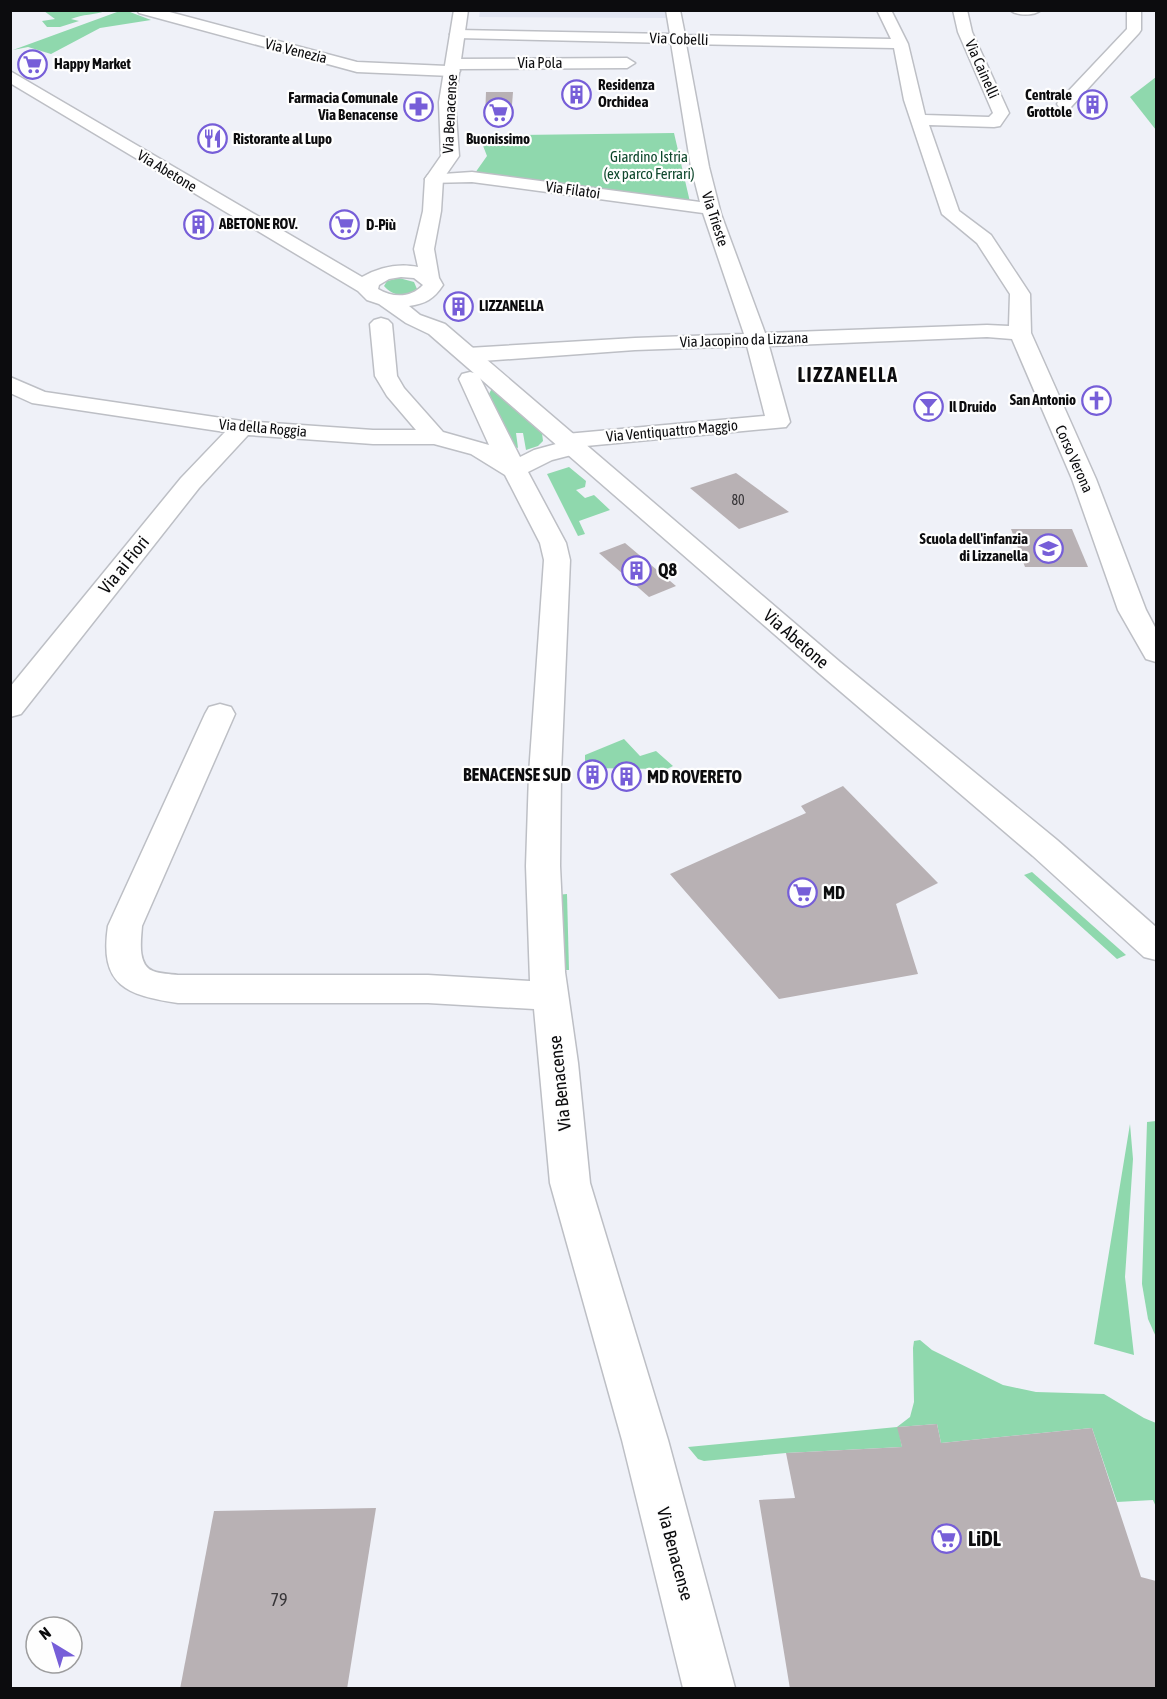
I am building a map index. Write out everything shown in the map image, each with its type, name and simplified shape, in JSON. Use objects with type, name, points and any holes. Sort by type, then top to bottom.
[{"type":"street","name":"Via Venezia","points":[[144,10],[357,67],[452,67]]},
{"type":"street","name":"Via Benacense","points":[[437,329],[428,285],[424,249],[432,212],[434,179],[450,156],[446,137],[452,67],[461,10]]},
{"type":"street","name":"Via Trieste","points":[[673,10],[696,146],[711,209],[752,322],[778,422]]},
{"type":"street","name":"Corso Verona","points":[[884,10],[901,44],[912,100],[951,214],[984,239],[1020,294],[1020,333],[1084,479],[1132,610],[1156,653]]},
{"type":"street","name":"Via Cainelli","points":[[919,120],[994,122],[1001,113],[965,32],[960,10]]},
{"type":"street","points":[[1017,10],[1034,10]]},
{"type":"street","points":[[1065,104],[1134,30],[1134,10]]},
{"type":"street","name":"Via Cobelli","points":[[457,34],[901,44]]},
{"type":"street","name":"Via Pola","points":[[452,67],[627,63]]},
{"type":"street","name":"Via Abetone","points":[[10,76],[367,287],[371,294],[385,299],[419,322],[437,329],[469,367],[570,444],[830,668],[1036,841],[1156,947]]},
{"type":"street","name":"Via Filatoi","points":[[434,179],[472,177],[711,209]]},
{"type":"street","points":[[367,287],[375,277],[393,272],[424,249]]},
{"type":"street","points":[[324,263],[393,272],[416,272],[428,285],[403,300],[385,299]]},
{"type":"street","points":[[381,324],[386,376],[394,391],[435,436]]},
{"type":"street","name":"Via Jacopino da Lizzana","points":[[469,367],[564,348],[987,331],[1020,333]]},
{"type":"street","name":"Via Benacense","points":[[469,367],[513,470],[553,543],[557,560],[545,774],[543,854],[550,996],[570,1182],[645,1440],[709,1689]]},
{"type":"street","name":"Via della Roggia","points":[[10,384],[40,398],[242,428],[373,437],[435,436],[479,449],[513,470]]},
{"type":"street","name":"Via Ventiquattro Maggio","points":[[570,444],[778,422]]},
{"type":"street","name":"Via ai Fiori","points":[[10,707],[190,483],[242,428]]},
{"type":"street","points":[[513,470],[570,444]]},
{"type":"street","points":[[220,714],[125,926],[122,946],[126,965],[140,982],[178,989],[416,989],[550,996]]},
{"type":"shaded area","points":[[480,10],[665,10],[666,18],[479,17]]},
{"type":"green space","points":[[44,11],[106,11],[75,17],[71,19],[79,21],[60,27],[47,27],[42,21],[55,19]]},
{"type":"green space","points":[[117,12],[130,12],[151,20],[100,28],[51,54],[28,47],[13,50]]},
{"type":"green space","points":[[1156,77],[1156,130],[1130,97]]},
{"type":"green space","name":"Giardino Istria (ex parco Ferrari)","points":[[674,133],[690,202],[475,173],[487,156],[480,138],[519,135]]},
{"type":"green space","points":[[399,278],[414,282],[417,289],[400,295],[384,286],[387,281]]},
{"type":"green space","points":[[492,388],[542,433],[543,441],[538,446],[526,450],[523,433],[516,433],[518,448],[506,444],[486,400]]},
{"type":"green space","points":[[569,467],[586,481],[585,487],[576,490],[585,498],[594,495],[610,510],[579,521],[585,534],[578,536],[547,474]]},
{"type":"green space","points":[[624,739],[640,756],[656,751],[673,766],[667,769],[585,768],[585,755]]},
{"type":"green space","points":[[1032,872],[1126,955],[1117,959],[1024,875]]},
{"type":"green space","points":[[567,894],[569,970],[564,970],[556,895]]},
{"type":"green space","points":[[1156,1121],[1156,1337],[1148,1319],[1142,1284],[1147,1122]]},
{"type":"green space","points":[[1130,1124],[1133,1159],[1125,1277],[1134,1355],[1094,1344]]},
{"type":"green space","points":[[920,1340],[932,1350],[1003,1385],[1036,1392],[1104,1394],[1156,1423],[1156,1507],[1153,1500],[1117,1502],[1092,1428],[941,1443],[937,1424],[898,1427],[902,1447],[786,1453],[704,1461],[698,1459],[688,1447],[897,1427],[910,1417],[914,1402],[913,1348],[914,1341]]},
{"type":"building","points":[[486,92],[513,92],[511,118],[485,119]]},
{"type":"building","points":[[736,473],[789,512],[739,529],[690,488]]},
{"type":"building","name":"Scuola dell'infanzia di Lizzanella","points":[[1011,529],[1072,529],[1088,567],[1025,567]]},
{"type":"building","name":"Q8","points":[[625,543],[676,586],[649,597],[599,553]]},
{"type":"building","name":"MD","points":[[843,786],[938,883],[896,904],[918,974],[779,999],[670,874],[806,813],[801,806]]},
{"type":"building","name":"LiDL","points":[[937,1424],[941,1443],[1092,1428],[1141,1577],[1156,1581],[1156,1689],[790,1689],[759,1500],[795,1498],[786,1453],[902,1447],[897,1427]]},
{"type":"building","points":[[376,1508],[347,1689],[180,1689],[214,1511]]},
{"type":"place","name":"Happy Market","points":[[33,64]]},
{"type":"place","name":"Residenza Orchidea","points":[[577,94]]},
{"type":"place","name":"Centrale Grottole","points":[[1093,104]]},
{"type":"place","name":"Farmacia Comunale Via Benacense","points":[[419,107]]},
{"type":"place","name":"Buonissimo","points":[[498,112]]},
{"type":"place","name":"Ristorante al Lupo","points":[[212,139]]},
{"type":"place","name":"ABETONE ROV.","points":[[198,224]]},
{"type":"place","name":"D-Più","points":[[345,225]]},
{"type":"place","name":"LIZZANELLA","points":[[458,306]]},
{"type":"place","name":"San Antonio","points":[[1097,400]]},
{"type":"place","name":"Il Druido","points":[[928,407]]},
{"type":"place","name":"Scuola dell'infanzia di Lizzanella","points":[[1049,548]]},
{"type":"place","name":"Q8","points":[[637,570]]},
{"type":"place","name":"BENACENSE SUD","points":[[592,775]]},
{"type":"place","name":"MD ROVERETO","points":[[626,777]]},
{"type":"place","name":"MD","points":[[802,893]]},
{"type":"place","name":"LiDL","points":[[947,1539]]},
{"type":"district","name":"LIZZANELLA","points":[[848,375]]}]
